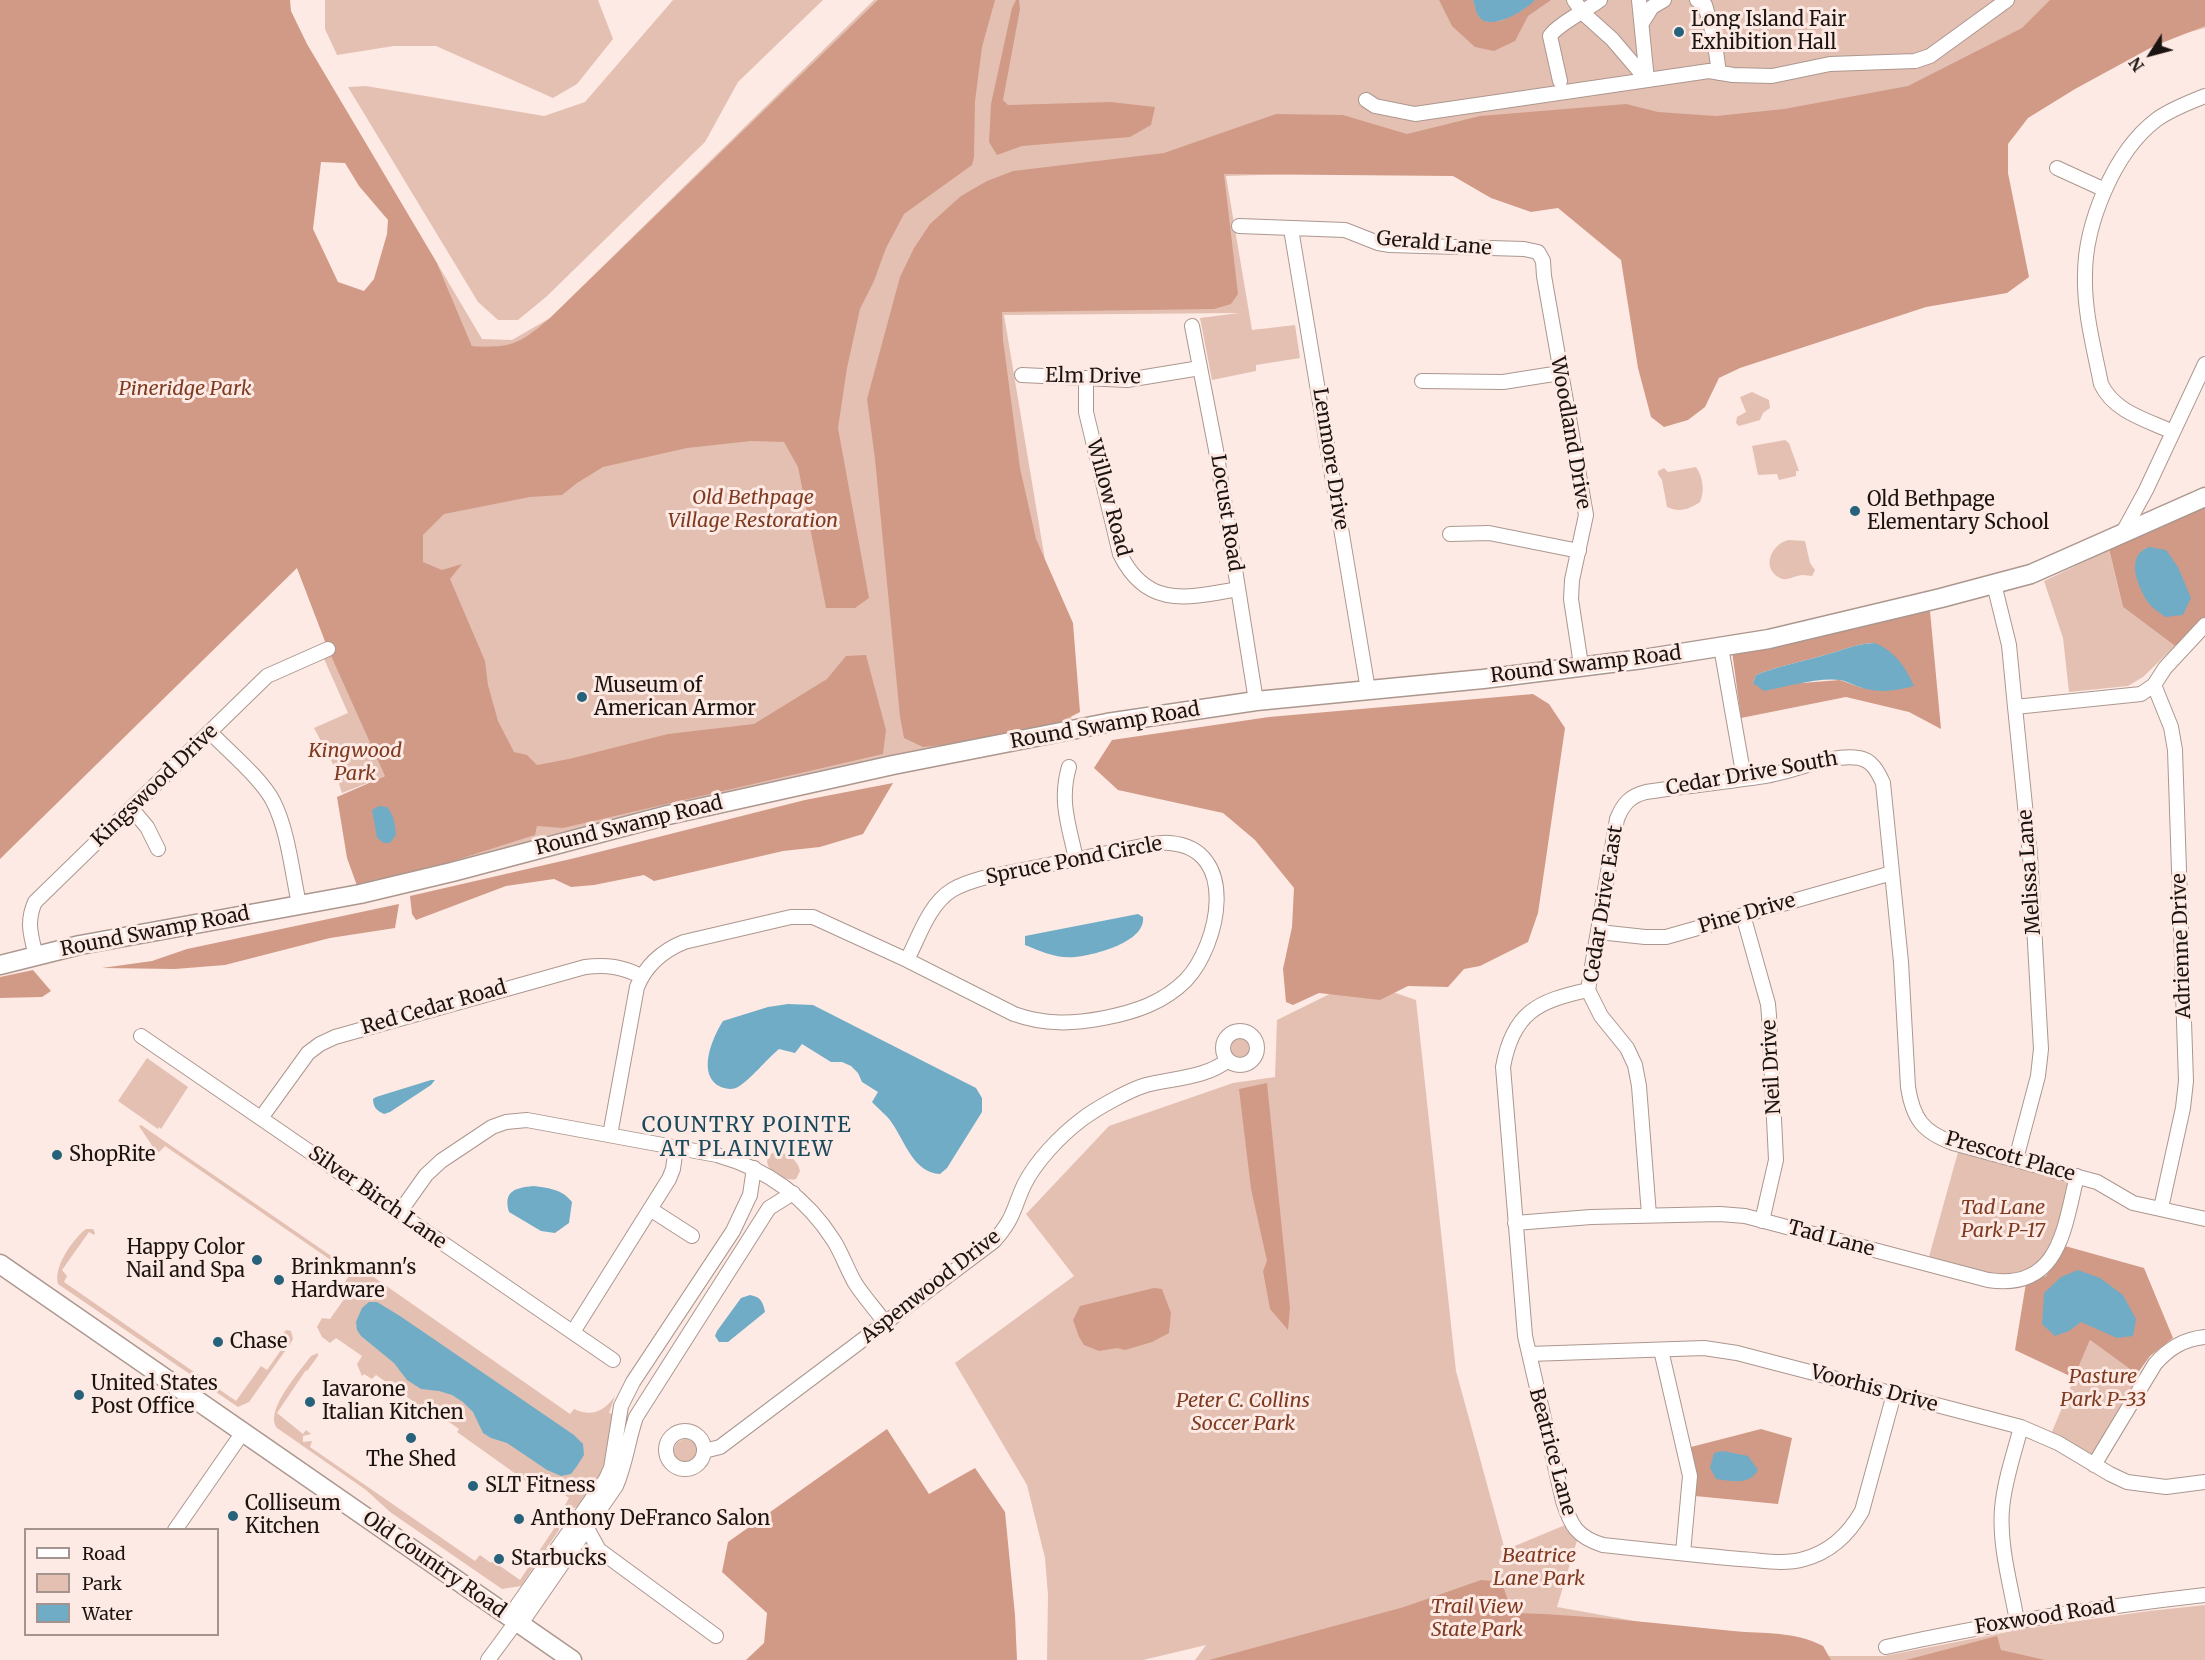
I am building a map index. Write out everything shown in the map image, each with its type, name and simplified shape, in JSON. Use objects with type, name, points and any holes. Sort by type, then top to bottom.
[{"type":"main road","name":"Round Swamp Road","points":[[0,965],[80,945],[360,894],[668,815],[893,765],[1107,723],[1256,701],[1483,679],[1769,639],[2031,574],[2205,497]]},
{"type":"main road","name":"Old Country Road","points":[[0,1264],[573,1660]]},
{"type":"street","points":[[1574,0],[1583,13],[1612,39],[1647,80]]},
{"type":"street","points":[[1560,81],[1550,36],[1555,29],[1600,0]]},
{"type":"street","points":[[1639,0],[1647,80]]},
{"type":"street","points":[[1642,23],[1652,7],[1664,0]]},
{"type":"street","points":[[1366,100],[1375,106],[1415,114],[1709,71],[1772,76],[1830,64],[1915,61],[1930,56],[2007,0]]},
{"type":"street","points":[[1702,2],[1714,37],[1719,73]]},
{"type":"street","points":[[2173,432],[2118,406],[2111,400],[2101,384],[2086,306],[2084,277],[2089,237],[2105,190],[2123,156],[2139,135],[2155,121],[2178,106],[2205,96]]},
{"type":"street","points":[[2057,168],[2105,190]]},
{"type":"street","name":"Gerald Lane","points":[[1239,226],[1345,230],[1378,243],[1390,245],[1524,249]]},
{"type":"street","name":"Lenmore Drive","points":[[1291,229],[1368,690]]},
{"type":"street","name":"Woodland Drive","points":[[1524,249],[1538,252],[1543,261],[1560,373],[1586,515],[1572,580],[1571,599],[1581,665]]},
{"type":"street","name":"Locust Road","points":[[1191,326],[1216,450],[1256,701]]},
{"type":"street","points":[[2122,534],[2146,490],[2205,364]]},
{"type":"street","name":"Elm Drive","points":[[1022,375],[1134,380],[1200,368]]},
{"type":"street","points":[[1422,381],[1503,382],[1560,373]]},
{"type":"street","name":"Willow Road","points":[[1086,379],[1086,412],[1120,554],[1132,574],[1151,590],[1173,597],[1197,596],[1238,589]]},
{"type":"street","points":[[1450,534],[1489,533],[1579,551]]},
{"type":"street","name":"Melissa Lane","points":[[1994,584],[2009,645],[2030,855],[2040,1049],[2038,1076],[2016,1159]]},
{"type":"street","points":[[2015,707],[2141,693],[2154,685],[2166,668],[2205,625]]},
{"type":"street","points":[[1721,647],[1744,778]]},
{"type":"street","name":"Kingswood Drive","points":[[36,956],[29,927],[30,913],[35,902],[267,676],[328,649]]},
{"type":"street","name":"Adrienne Drive","points":[[2154,685],[2171,728],[2175,750],[2186,1081],[2183,1108],[2161,1208]]},
{"type":"street","points":[[210,732],[261,784],[272,800],[282,826],[299,904]]},
{"type":"street","name":"Cedar Drive South","points":[[1630,798],[1647,792],[1766,776],[1844,757],[1861,758],[1873,766]]},
{"type":"street","name":"Prescott Place","points":[[1873,766],[1883,783],[1901,962],[1908,1087],[1911,1107],[1922,1125],[1939,1138],[2097,1182],[2133,1203],[2205,1219]]},
{"type":"street","points":[[1069,767],[1064,784],[1064,807],[1077,859]]},
{"type":"street","name":"Cedar Drive East","points":[[1630,798],[1617,819],[1588,990],[1601,1016],[1627,1048],[1635,1065],[1639,1086],[1649,1215]]},
{"type":"street","points":[[131,808],[147,828],[158,849]]},
{"type":"street","name":"Spruce Pond Circle","points":[[610,1135],[631,1016],[642,976],[668,949],[684,942],[791,917],[813,917],[907,960],[1014,1014],[1048,1023],[1067,1024],[1130,1014],[1167,996],[1186,980],[1202,960],[1210,939],[1216,916],[1215,880],[1208,866],[1198,854],[1184,846],[1169,843],[983,878],[950,891],[936,904],[907,960]]},
{"type":"street","name":"Pine Drive","points":[[1599,932],[1666,937],[1892,873]]},
{"type":"street","name":"Neil Drive","points":[[1743,915],[1765,992],[1769,1016],[1776,1160],[1762,1221]]},
{"type":"street","name":"Red Cedar Road","points":[[261,1118],[308,1053],[335,1037],[585,967],[605,965],[625,968],[642,976]]},
{"type":"street","name":"Beatrice Lane","points":[[1588,990],[1549,1000],[1531,1012],[1519,1024],[1507,1049],[1503,1067],[1522,1315],[1563,1501],[1570,1523],[1575,1530],[1592,1542],[1604,1545],[1683,1553],[1785,1562],[1821,1553],[1840,1540],[1854,1526],[1866,1503],[1894,1394]]},
{"type":"street","name":"Silver Birch Lane","points":[[141,1036],[613,1360]]},
{"type":"street","name":"Aspenwood Drive","points":[[704,1451],[720,1447],[994,1241],[1013,1216],[1024,1185],[1034,1169],[1080,1120],[1143,1086],[1216,1070],[1228,1060]]},
{"type":"street","points":[[399,1213],[426,1175],[441,1161],[492,1127],[506,1122],[527,1120],[724,1157],[754,1168],[794,1192],[828,1232],[855,1283],[886,1324]]},
{"type":"street","points":[[573,1332],[669,1179],[676,1147]]},
{"type":"street","points":[[489,1660],[582,1525],[611,1468],[621,1406],[633,1382],[733,1231],[750,1195],[754,1168]]},
{"type":"street","name":"Tad Lane","points":[[1515,1223],[1649,1215],[1745,1216],[1988,1280],[2012,1281],[2034,1275],[2043,1269],[2054,1255],[2063,1232],[2077,1176]]},
{"type":"street","points":[[582,1525],[610,1497],[622,1473],[636,1417],[769,1208],[794,1192]]},
{"type":"street","points":[[650,1209],[692,1236]]},
{"type":"street","points":[[2094,1465],[2155,1364],[2164,1353],[2178,1344],[2205,1337]]},
{"type":"street","name":"Voorhis Drive","points":[[1529,1354],[1704,1348],[1737,1353],[2021,1427],[2058,1443],[2127,1482],[2166,1487],[2205,1482]]},
{"type":"street","points":[[1661,1350],[1690,1476],[1683,1553]]},
{"type":"street","points":[[2017,1621],[2004,1545],[2002,1511],[2006,1485],[2021,1427]]},
{"type":"street","points":[[176,1528],[243,1432]]},
{"type":"street","points":[[582,1525],[600,1550],[716,1636]]},
{"type":"street","name":"Foxwood Road","points":[[1886,1647],[1962,1630],[2017,1621],[2205,1595]]},
{"type":"green space","name":"Pineridge Park","points":[[0,0],[290,0],[291,11],[307,44],[437,263],[472,346],[498,346],[523,339],[550,318],[878,0],[995,0],[982,47],[975,101],[972,165],[904,214],[886,248],[874,281],[860,309],[847,368],[838,428],[869,598],[855,608],[826,608],[798,467],[784,442],[751,441],[687,448],[603,467],[562,495],[530,497],[444,514],[423,535],[423,562],[442,570],[462,564],[450,579],[485,661],[488,685],[498,721],[514,752],[527,755],[537,765],[668,734],[754,724],[827,679],[846,656],[866,655],[886,730],[883,754],[563,828],[537,826],[535,835],[431,868],[360,894],[347,858],[337,797],[385,776],[328,649],[297,568],[0,859]],"holes":[[[321,162],[345,163],[359,186],[388,220],[387,234],[374,279],[364,291],[338,282],[313,229]]]},
{"type":"green space","points":[[325,0],[598,0],[613,39],[577,84],[553,98],[436,46],[394,46],[337,55],[325,29]]},
{"type":"green space","points":[[673,0],[823,0],[738,82],[705,142],[546,297],[518,320],[498,320],[478,302],[348,87],[366,86],[544,116],[585,102]]},
{"type":"green space","name":"Old Bethpage Village Restoration","points":[[874,0],[2205,0],[2205,28],[1738,152],[1539,167],[1226,176],[1252,330],[1295,325],[1300,358],[1256,365],[1256,371],[1212,380],[1200,318],[1239,313],[1004,315],[1073,728],[430,875],[385,776],[342,793],[332,762],[314,728],[348,713],[321,652],[328,649],[297,568],[541,326],[517,344],[497,347],[472,346],[437,263],[482,339],[512,340],[550,318]]},
{"type":"green space","points":[[1016,0],[1019,0],[1020,9],[1003,100],[1008,105],[1111,102],[1155,107],[1151,125],[1130,137],[1022,146],[997,155],[989,142],[991,104],[1012,8]]},
{"type":"green space","points":[[1439,0],[1473,0],[1479,17],[1487,22],[1501,21],[1521,11],[1535,0],[1551,0],[1528,16],[1515,41],[1494,51],[1475,47],[1452,26]]},
{"type":"green space","points":[[2050,0],[2205,0],[2205,26],[2154,46],[2075,89],[2028,118],[2008,144],[2008,173],[2029,277],[2007,293],[1926,307],[1740,368],[1719,378],[1705,407],[1688,420],[1664,427],[1651,417],[1638,368],[1621,260],[1558,208],[1531,212],[1491,198],[1453,176],[1224,174],[1238,294],[1231,304],[1214,309],[1002,312],[1003,340],[1020,468],[1036,539],[1073,623],[1080,712],[1057,724],[955,744],[923,747],[904,738],[867,399],[900,277],[914,248],[930,224],[961,196],[987,181],[1013,171],[1164,153],[1276,114],[1343,115],[1407,134],[1480,116],[1626,104],[1658,112],[1716,116],[1784,109],[1908,86],[2022,28]]},
{"type":"green space","points":[[1752,392],[1769,400],[1770,408],[1763,413],[1760,420],[1739,426],[1736,423],[1737,417],[1746,412],[1740,397]]},
{"type":"green space","points":[[1785,440],[1789,443],[1799,471],[1796,471],[1796,476],[1779,480],[1777,474],[1758,475],[1752,446]]},
{"type":"green space","points":[[1696,467],[1702,484],[1700,502],[1684,509],[1676,510],[1667,507],[1658,471],[1664,468],[1668,472]]},
{"type":"green space","points":[[2205,502],[2205,618],[2175,646],[2123,607],[2108,545]]},
{"type":"green space","points":[[1789,540],[1805,541],[1810,563],[1815,570],[1812,576],[1800,575],[1785,579],[1774,574],[1770,562],[1773,551]]},
{"type":"green space","points":[[2109,550],[2123,607],[2175,646],[2143,677],[2128,686],[2069,692],[2063,638],[2044,581]]},
{"type":"green space","points":[[1930,611],[1941,729],[1909,712],[1846,697],[1741,718],[1732,651]],"holes":[[[1875,643],[1862,688],[1840,680],[1753,683],[1756,675],[1765,672],[1855,646]]]},
{"type":"green space","points":[[1533,694],[1549,704],[1565,728],[1538,913],[1528,942],[1480,966],[1464,969],[1448,987],[1408,986],[1380,1000],[1319,993],[1293,1005],[1286,1002],[1283,969],[1292,927],[1294,888],[1255,840],[1223,813],[1118,790],[1094,768],[1112,740],[1269,717]]},
{"type":"green space","points":[[893,783],[863,834],[820,847],[783,851],[654,881],[644,875],[571,887],[554,879],[506,886],[416,920],[412,914],[410,896],[575,858],[805,800]]},
{"type":"green space","points":[[399,904],[395,928],[330,938],[225,965],[175,969],[102,968],[152,961],[187,949]]},
{"type":"green space","points":[[33,970],[51,991],[42,997],[0,998],[0,977]]},
{"type":"green space","name":"Peter C. Collins Soccer Park","points":[[1358,980],[1416,1000],[1456,1371],[1505,1550],[1570,1523],[1579,1534],[1557,1607],[1830,1656],[1884,1656],[2028,1628],[2205,1605],[2205,1660],[1195,1660],[1206,1645],[1143,1660],[1047,1660],[1048,1595],[1045,1558],[1027,1485],[955,1363],[1074,1276],[1026,1214],[1109,1126],[1233,1083],[1275,1077],[1277,1020]]},
{"type":"green space","points":[[1240,1037],[1248,1040],[1251,1048],[1248,1056],[1240,1059],[1232,1056],[1229,1048],[1232,1040]]},
{"type":"green space","points":[[147,1058],[188,1087],[161,1129],[118,1101]]},
{"type":"green space","points":[[1267,1083],[1290,1308],[1288,1330],[1270,1309],[1263,1271],[1267,1261],[1251,1189],[1239,1089]]},
{"type":"green space","points":[[141,1125],[340,1262],[338,1265],[165,1146],[159,1152],[155,1150],[139,1126]]},
{"type":"green space","name":"Tad Lane Park P-17","points":[[1960,1145],[2077,1176],[2054,1255],[2012,1281],[1927,1264]]},
{"type":"green space","points":[[774,1152],[787,1154],[794,1159],[800,1171],[796,1179],[784,1178],[773,1172],[767,1162]]},
{"type":"green space","points":[[86,1229],[93,1229],[95,1233],[94,1235],[89,1232],[62,1270],[67,1276],[64,1282],[236,1401],[261,1366],[267,1370],[288,1340],[283,1334],[286,1330],[291,1331],[293,1339],[249,1402],[238,1407],[58,1284],[58,1270],[65,1254],[75,1239]]},
{"type":"green space","points":[[2065,1246],[2144,1268],[2173,1338],[2150,1356],[2137,1374],[2090,1340],[2074,1378],[2015,1350],[2026,1283],[2046,1276]]},
{"type":"green space","points":[[352,1262],[570,1414],[574,1409],[586,1413],[597,1412],[615,1396],[609,1413],[613,1414],[605,1467],[581,1506],[568,1508],[565,1505],[569,1498],[543,1480],[537,1486],[530,1484],[457,1432],[459,1429],[436,1413],[434,1416],[376,1375],[372,1379],[364,1374],[362,1376],[357,1364],[362,1356],[336,1338],[330,1343],[322,1337],[317,1327],[322,1318],[330,1319],[354,1285],[345,1282],[350,1274],[346,1271],[348,1267],[353,1270],[354,1268],[350,1265]]},
{"type":"green space","points":[[1154,1288],[1162,1289],[1171,1313],[1169,1333],[1152,1342],[1125,1350],[1117,1348],[1099,1351],[1084,1345],[1073,1320],[1080,1306]]},
{"type":"green space","name":"Pasture Park P-33","points":[[2090,1340],[2145,1379],[2094,1465],[2049,1439]]},
{"type":"green space","points":[[318,1353],[277,1413],[303,1434],[306,1430],[311,1434],[303,1436],[303,1442],[312,1441],[310,1447],[475,1561],[480,1555],[491,1563],[493,1561],[520,1580],[559,1521],[559,1530],[521,1586],[502,1589],[390,1512],[366,1490],[277,1428],[274,1421],[275,1412],[285,1391],[311,1356]]},
{"type":"green space","points":[[887,1429],[929,1494],[975,1468],[1005,1512],[1017,1660],[746,1660],[764,1643],[767,1613],[722,1572],[728,1542]]},
{"type":"green space","points":[[1761,1429],[1792,1438],[1778,1504],[1695,1496],[1691,1447]]},
{"type":"green space","points":[[686,1439],[694,1443],[698,1451],[694,1459],[686,1463],[678,1459],[674,1451],[678,1443]]},
{"type":"green space","name":"Trail View State Park","points":[[1481,1580],[1493,1581],[1503,1586],[1509,1603],[1516,1613],[1790,1635],[1823,1646],[1831,1660],[1209,1660],[1404,1607]]},
{"type":"green space","points":[[1997,1636],[2001,1650],[2045,1660],[1906,1660]]},
{"type":"water","points":[[1473,0],[1535,0],[1517,14],[1492,22],[1480,18]]},
{"type":"water","points":[[2149,547],[2166,550],[2178,567],[2191,598],[2183,615],[2165,617],[2147,601],[2143,594],[2137,579],[2135,564],[2137,557]]},
{"type":"water","points":[[1875,643],[1899,661],[1914,686],[1882,691],[1832,679],[1764,691],[1753,683],[1756,675],[1765,672],[1855,646]]},
{"type":"water","points":[[379,806],[387,807],[394,820],[396,835],[390,843],[384,843],[377,838],[372,810]]},
{"type":"water","points":[[1138,914],[1143,917],[1142,926],[1136,934],[1118,946],[1106,950],[1075,957],[1062,957],[1025,945],[1025,936]]},
{"type":"water","points":[[788,1004],[813,1005],[976,1088],[982,1098],[982,1112],[947,1168],[940,1174],[923,1168],[911,1155],[890,1120],[872,1102],[878,1092],[862,1082],[858,1073],[851,1066],[842,1062],[831,1062],[802,1044],[795,1053],[779,1049],[748,1080],[736,1088],[723,1088],[713,1082],[709,1074],[708,1056],[723,1021],[768,1007]]},
{"type":"water","points":[[435,1080],[390,1112],[384,1114],[377,1110],[373,1099],[376,1097]]},
{"type":"water","points":[[533,1186],[559,1192],[572,1202],[569,1223],[555,1233],[541,1231],[509,1212],[509,1195],[521,1188]]},
{"type":"water","points":[[2078,1270],[2100,1278],[2123,1295],[2136,1319],[2133,1336],[2117,1338],[2081,1322],[2069,1331],[2055,1336],[2042,1324],[2044,1293],[2061,1277]]},
{"type":"water","points":[[750,1295],[761,1301],[765,1312],[728,1342],[719,1342],[715,1336],[717,1331],[741,1298]]},
{"type":"water","points":[[369,1302],[377,1302],[400,1316],[574,1435],[583,1444],[584,1455],[571,1474],[561,1476],[547,1470],[507,1443],[483,1433],[473,1412],[452,1395],[421,1389],[407,1380],[394,1363],[361,1336],[357,1330],[356,1322],[362,1308]]},
{"type":"water","points":[[1723,1451],[1748,1456],[1758,1470],[1745,1480],[1716,1479],[1710,1468],[1714,1453]]},
{"type":"place","name":"Long Island Fair Exhibition Hall","points":[[1679,32]]},
{"type":"place","name":"Old Bethpage Elementary School","points":[[1855,511]]},
{"type":"place","name":"Museum of American Armor","points":[[582,697]]},
{"type":"place","name":"ShopRite","points":[[57,1155]]},
{"type":"place","name":"Happy Color Nail and Spa","points":[[257,1260]]},
{"type":"place","name":"Brinkmann's Hardware","points":[[279,1280]]},
{"type":"place","name":"Chase","points":[[218,1342]]},
{"type":"place","name":"United States Post Office","points":[[79,1395]]},
{"type":"place","name":"Iavarone Italian Kitchen","points":[[310,1402]]},
{"type":"place","name":"The Shed","points":[[411,1438]]},
{"type":"place","name":"SLT Fitness","points":[[473,1486]]},
{"type":"place","name":"Colliseum Kitchen","points":[[233,1516]]},
{"type":"place","name":"Anthony DeFranco Salon","points":[[519,1519]]},
{"type":"place","name":"Starbucks","points":[[499,1559]]},
{"type":"district","name":"COUNTRY POINTE AT PLAINVIEW","points":[[747,1138]]},
{"type":"park label","name":"Kingwood Park","points":[[355,762]]},
{"type":"park label","name":"Beatrice Lane Park","points":[[1539,1568]]}]
